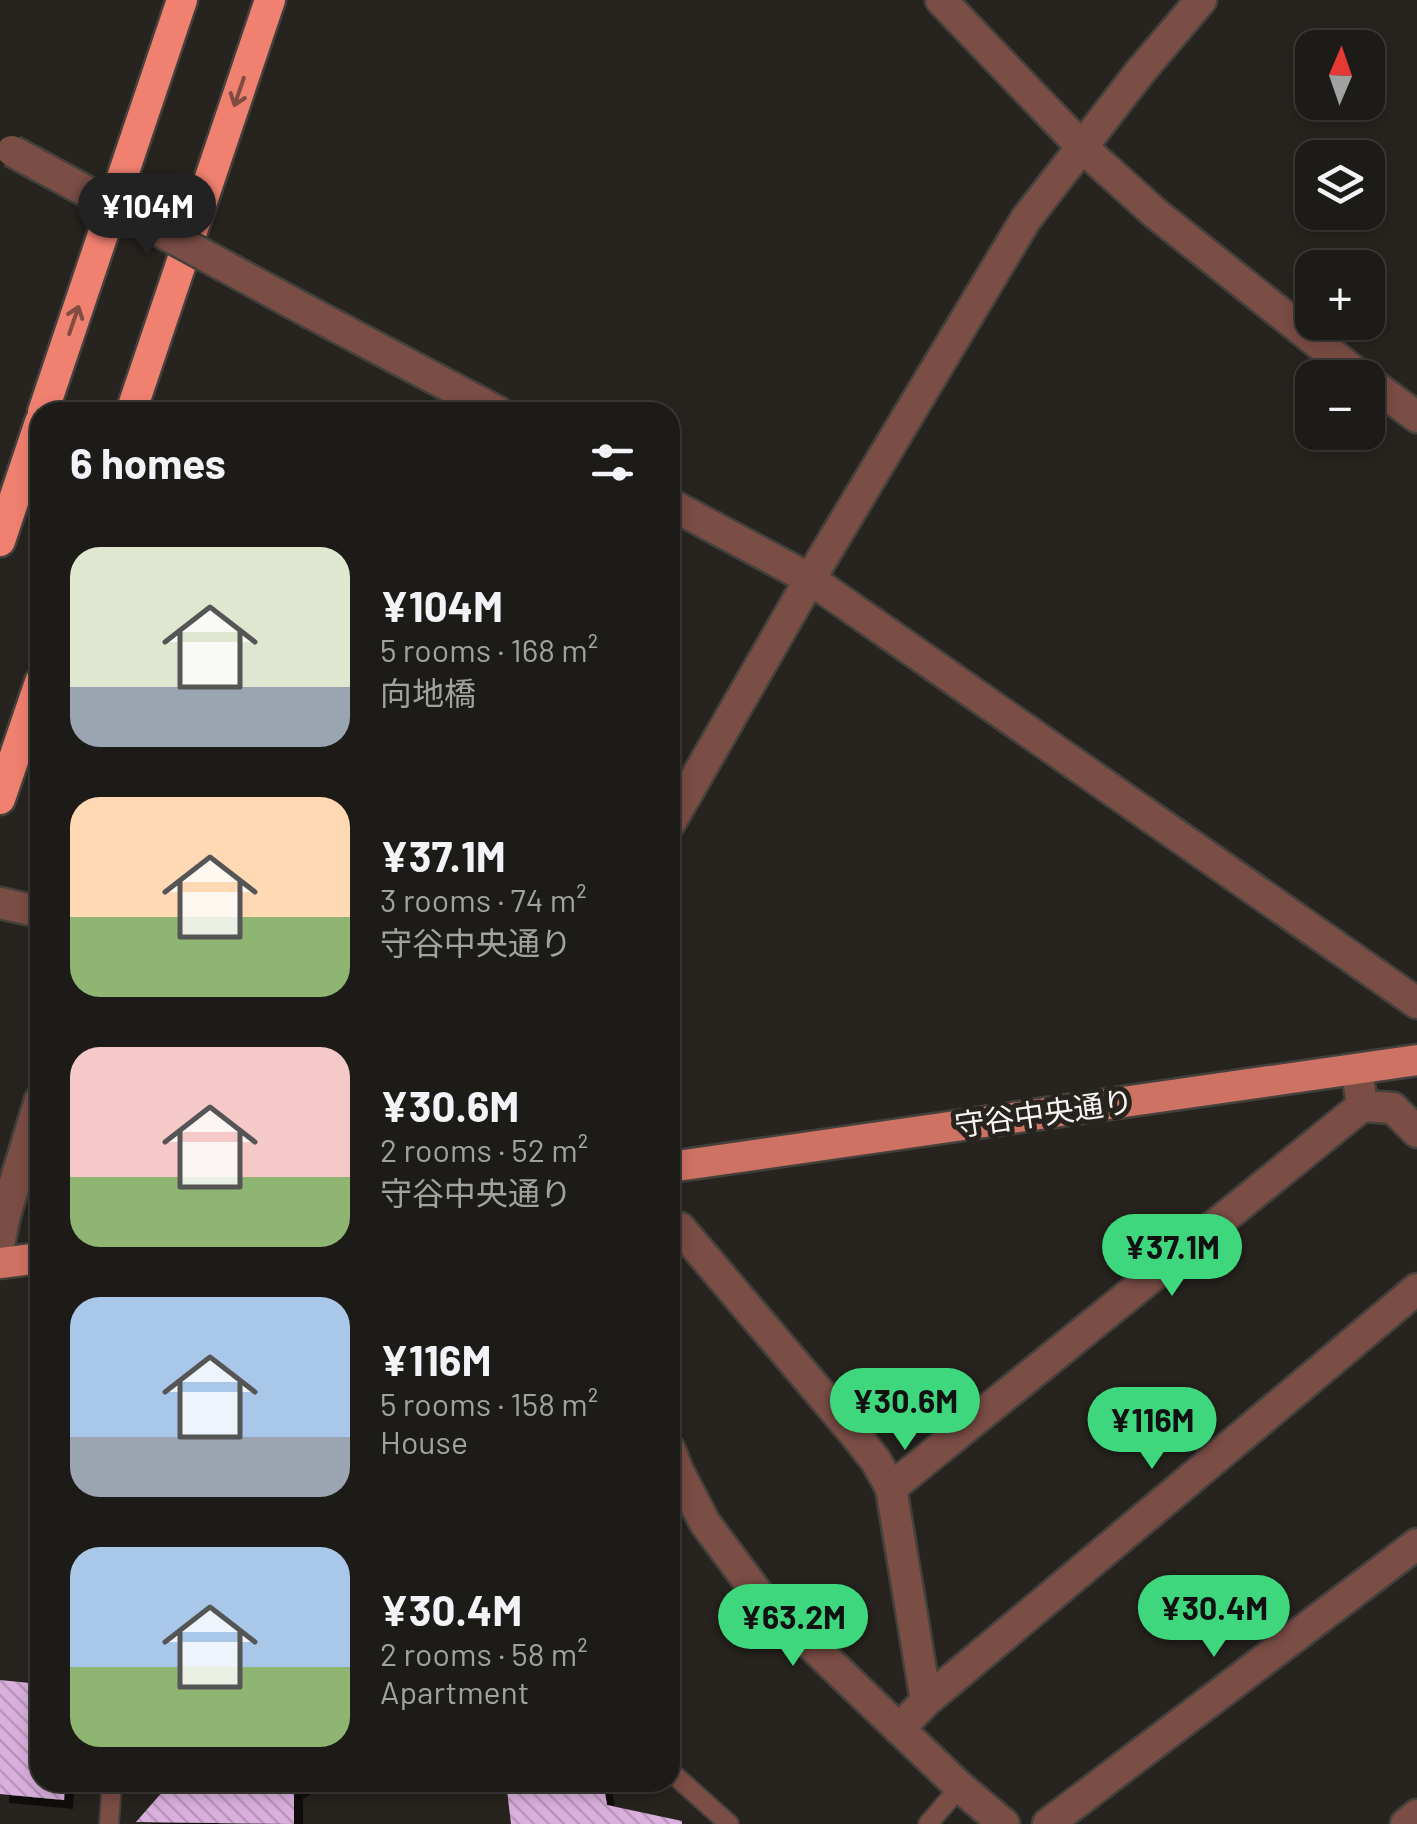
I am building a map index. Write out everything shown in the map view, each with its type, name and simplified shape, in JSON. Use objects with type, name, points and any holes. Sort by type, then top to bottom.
[{"type":"highway","points":[[46,402],[182,0]]},
{"type":"highway","points":[[134,402],[270,0]]},
{"type":"highway","points":[[0,541],[30,452]]},
{"type":"highway","points":[[0,799],[30,711]]},
{"type":"main road","name":"守谷中央通り","points":[[680,1166],[1417,1060]]},
{"type":"main road","points":[[0,1263],[30,1259]]},
{"type":"street","points":[[940,0],[1083,148],[1156,213],[1341,360]]},
{"type":"street","points":[[680,806],[810,579],[1026,219],[1140,72],[1202,0]]},
{"type":"street","points":[[6,148],[479,402]]},
{"type":"street","points":[[1385,394],[1417,417]]},
{"type":"street","points":[[680,509],[810,579],[1417,1003]]},
{"type":"street","points":[[0,903],[30,910]]},
{"type":"street","points":[[1357,1069],[1362,1106]]},
{"type":"street","points":[[891,1488],[1362,1106],[1393,1108],[1417,1132]]},
{"type":"street","points":[[0,1240],[30,1133]]},
{"type":"street","points":[[680,1228],[876,1461],[891,1488],[926,1702]]},
{"type":"street","points":[[899,1728],[1417,1289]]},
{"type":"street","points":[[680,1475],[705,1523],[758,1594],[960,1787],[1004,1824]]},
{"type":"street","points":[[1048,1824],[1417,1544]]},
{"type":"street","points":[[1406,1824],[1417,1815]]},
{"type":"lane","points":[[680,1780],[729,1824]]},
{"type":"lane","points":[[928,1824],[960,1787]]},
{"type":"lane","points":[[108,1824],[111,1792]]},
{"type":"building","points":[[0,1680],[30,1683],[30,1792],[64,1792],[64,1800],[0,1794]]},
{"type":"building","points":[[162,1792],[294,1792],[294,1824],[136,1822]]},
{"type":"building","points":[[507,1792],[605,1792],[607,1805],[682,1821],[682,1824],[511,1824]]}]
